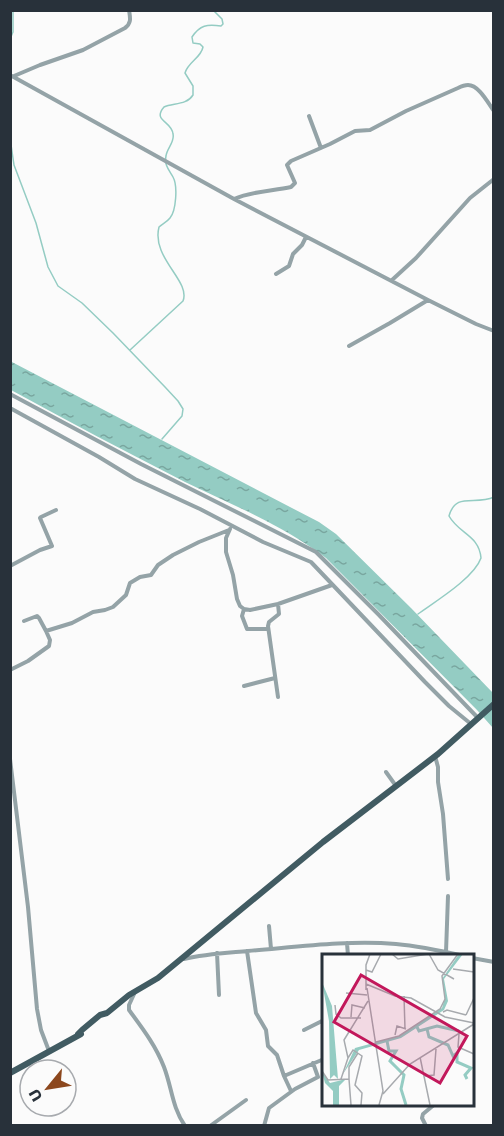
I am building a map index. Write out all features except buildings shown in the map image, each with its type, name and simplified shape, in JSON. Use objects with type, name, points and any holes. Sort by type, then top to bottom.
[{"type":"main road","points":[[10,1073],[50,1052],[81,1032],[136,990],[158,978],[323,842],[435,756],[494,704]]},
{"type":"street","points":[[12,75],[83,50],[128,26],[131,20],[129,10]]},
{"type":"street","points":[[12,75],[234,199],[428,300],[494,331]]},
{"type":"street","points":[[234,199],[291,187],[295,183],[288,163],[355,131],[370,130],[466,85],[476,87],[494,111]]},
{"type":"street","points":[[309,116],[321,148]]},
{"type":"street","points":[[392,280],[416,258],[470,198],[494,179]]},
{"type":"street","points":[[276,274],[289,266],[293,254],[306,237]]},
{"type":"street","points":[[349,346],[428,300]]},
{"type":"street","points":[[10,394],[141,464],[316,552],[479,717]]},
{"type":"street","points":[[10,408],[135,479],[200,508],[231,528],[311,562],[449,706],[472,725]]},
{"type":"street","points":[[10,566],[52,546],[40,518],[56,510]]},
{"type":"street","points":[[231,528],[226,538],[226,552],[237,599],[244,609],[250,610],[278,604],[332,585]]},
{"type":"street","points":[[46,631],[72,623],[93,612],[113,607],[126,595],[130,583],[140,577],[151,575],[158,565],[193,544],[231,528]]},
{"type":"street","points":[[278,604],[279,614],[269,622],[268,628],[278,697]]},
{"type":"street","points":[[244,609],[243,616],[247,629],[268,628]]},
{"type":"street","points":[[10,670],[49,646],[50,640],[38,617],[24,621]]},
{"type":"street","points":[[244,686],[275,678]]},
{"type":"street","points":[[435,756],[443,814],[448,879]]},
{"type":"street","points":[[10,759],[28,907],[37,1010],[41,1030],[50,1052]]},
{"type":"street","points":[[386,772],[396,787]]},
{"type":"street","points":[[446,952],[448,896]]},
{"type":"street","points":[[269,926],[271,949]]},
{"type":"street","points":[[180,960],[217,953],[347,943],[395,944],[455,954]]},
{"type":"street","points":[[347,943],[348,954]]},
{"type":"street","points":[[248,951],[256,1013],[266,1030],[268,1046],[277,1055],[291,1092]]},
{"type":"street","points":[[217,953],[219,995]]},
{"type":"street","points":[[474,958],[494,962]]},
{"type":"street","points":[[136,990],[129,1010],[159,1055],[176,1109],[185,1125]]},
{"type":"street","points":[[304,1030],[322,1021]]},
{"type":"street","points":[[284,1076],[322,1060]]},
{"type":"street","points":[[264,1125],[268,1110],[299,1086],[318,1077],[313,1063]]},
{"type":"street","points":[[210,1125],[246,1100]]},
{"type":"street","points":[[426,1125],[422,1118],[423,1114],[433,1106]]},
{"type":"water","points":[[10,361],[319,522],[336,534],[493,693],[493,728],[326,558],[276,526],[163,471],[11,390]]},
{"type":"waterway","points":[[10,39],[13,32],[13,10]]},
{"type":"waterway","points":[[130,350],[183,301],[182,285],[165,259],[158,238],[159,227],[172,215],[176,192],[175,181],[166,162],[173,134],[160,115],[164,107],[184,102],[193,95],[193,86],[185,73],[203,47],[193,43],[192,37],[204,26],[223,24],[222,19],[213,10]]},
{"type":"waterway","points":[[10,138],[14,165],[36,223],[48,267],[58,286],[82,303],[113,333],[183,409],[182,416],[162,439]]},
{"type":"waterway","points":[[418,614],[463,581],[481,558],[477,544],[449,516],[452,508],[461,501],[494,497]]}]
